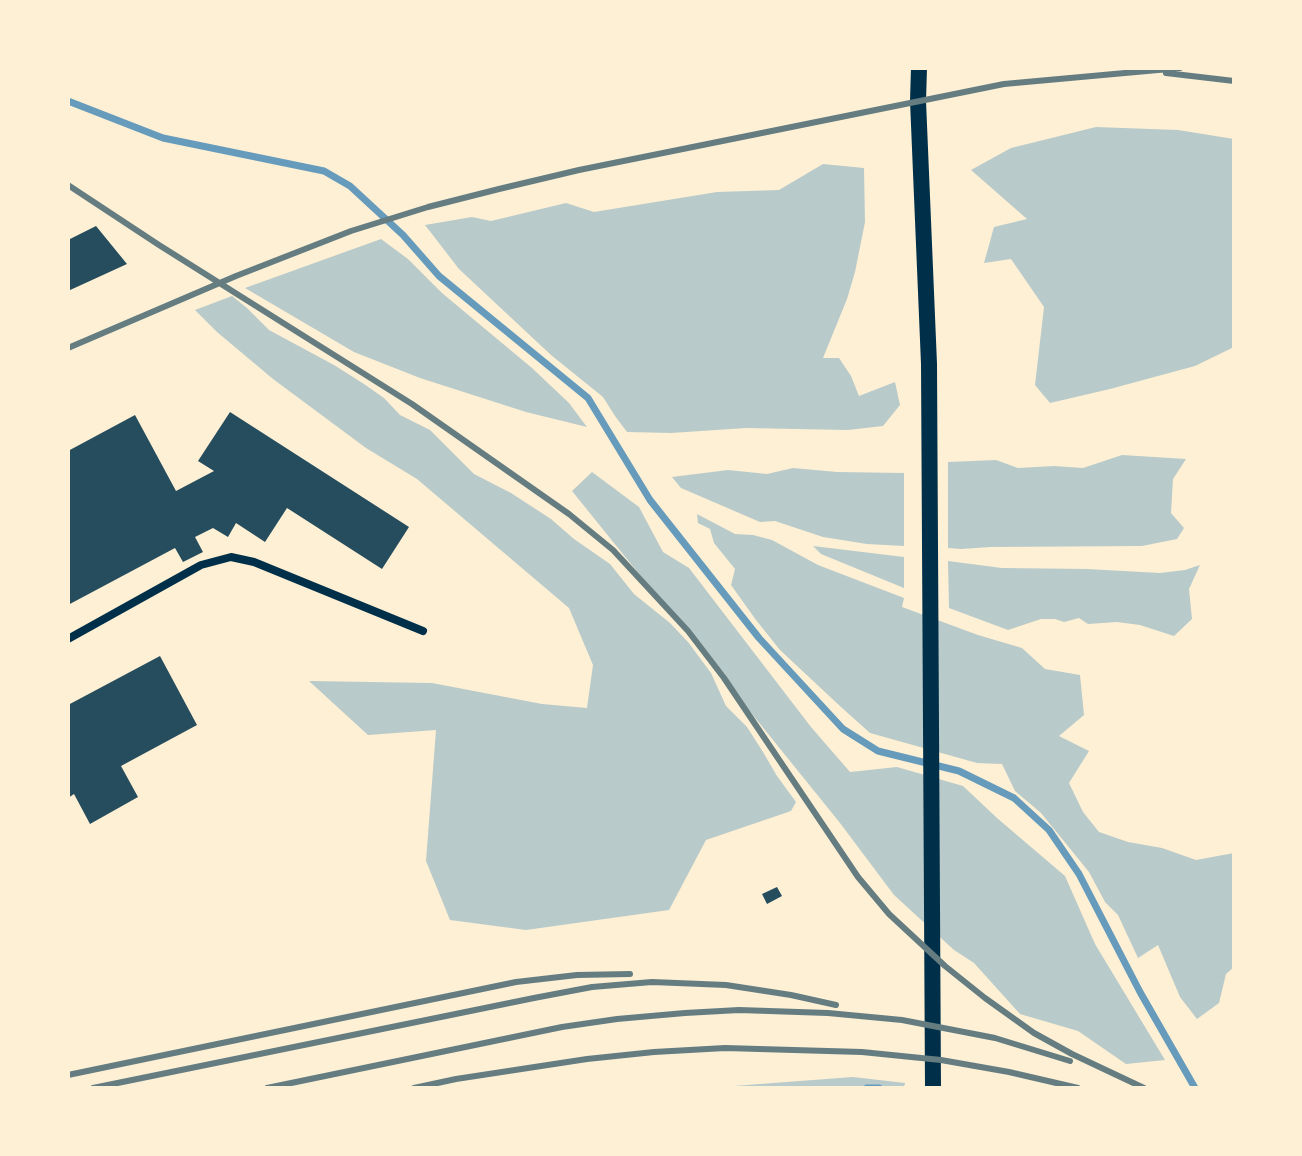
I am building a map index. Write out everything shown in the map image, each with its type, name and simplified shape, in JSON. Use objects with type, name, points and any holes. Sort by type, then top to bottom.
[{"type":"main road","points":[[919,68],[929,364],[933,1088]]},
{"type":"street","points":[[68,639],[201,565],[231,557],[254,562],[423,631]]},
{"type":"shaded area","points":[[1096,127],[1178,130],[1234,139],[1234,347],[1195,366],[1050,403],[1035,385],[1044,307],[1011,259],[984,263],[994,227],[1027,219],[971,170],[1011,148]]},
{"type":"shaded area","points":[[823,164],[864,168],[865,222],[847,299],[823,358],[839,358],[859,396],[895,382],[900,405],[883,426],[848,430],[746,428],[671,433],[627,432],[603,397],[551,355],[459,269],[425,225],[472,217],[491,221],[566,203],[594,212],[717,192],[779,190]]},
{"type":"shaded area","points":[[381,239],[532,368],[569,403],[587,427],[526,412],[420,378],[354,352],[245,288]]},
{"type":"shaded area","points":[[232,296],[269,330],[364,384],[384,398],[400,415],[430,430],[474,474],[551,519],[610,564],[634,594],[688,642],[711,673],[726,706],[747,727],[796,802],[791,811],[706,840],[669,910],[526,930],[450,920],[426,861],[436,730],[368,735],[309,681],[432,683],[542,704],[587,708],[593,665],[569,608],[417,479],[366,448],[273,379],[195,310]]},
{"type":"shaded area","points":[[1122,455],[1186,459],[1173,479],[1171,513],[1184,528],[1177,539],[1142,546],[948,548],[948,462],[996,460],[1018,468],[1083,468]]},
{"type":"shaded area","points":[[793,468],[904,473],[904,546],[823,537],[775,521],[760,522],[681,488],[672,477],[728,470],[767,474]]},
{"type":"shaded area","points":[[592,472],[639,507],[663,552],[689,568],[811,727],[850,772],[897,767],[963,786],[1065,876],[1095,944],[1165,1060],[1126,1064],[1078,1031],[1020,1014],[974,963],[954,950],[894,895],[840,823],[572,491]]},
{"type":"shaded area","points":[[697,514],[735,534],[772,540],[818,565],[904,598],[902,607],[1022,648],[1045,669],[1080,675],[1084,715],[1059,736],[1089,751],[1069,783],[1083,812],[1099,832],[1196,860],[1234,853],[1234,967],[1226,974],[1219,1003],[1197,1019],[1180,997],[1158,945],[1138,958],[1118,915],[1105,902],[1089,872],[1041,813],[1015,791],[1002,764],[977,763],[870,733],[780,650],[731,585],[735,569],[714,543],[710,529],[698,523]]},
{"type":"shaded area","points":[[813,546],[904,557],[904,588],[821,554]]},
{"type":"shaded area","points":[[948,561],[1002,568],[1160,573],[1200,565],[1189,589],[1192,619],[1174,636],[1140,625],[1117,622],[1088,624],[1079,618],[1064,622],[1041,619],[1008,630],[949,608]]},
{"type":"shaded area","points":[[853,1077],[905,1083],[904,1088],[707,1088]]},
{"type":"building","points":[[96,226],[127,264],[68,291],[68,240]]},
{"type":"building","points":[[230,412],[409,527],[382,569],[287,508],[265,542],[236,523],[228,537],[213,528],[195,537],[203,552],[183,562],[175,548],[68,605],[68,451],[135,415],[176,491],[214,471],[198,461]]},
{"type":"building","points":[[160,656],[197,725],[121,766],[138,797],[90,824],[74,794],[68,798],[68,705]]},
{"type":"building","points":[[777,887],[782,896],[767,904],[762,894]]},
{"type":"waterway","points":[[68,101],[163,138],[324,171],[350,186],[403,235],[439,276],[588,398],[650,500],[759,638],[843,729],[878,751],[959,771],[1014,798],[1049,830],[1079,874],[1140,992],[1195,1088]]},
{"type":"waterway","points":[[867,1088],[879,1088]]},
{"type":"railway","points":[[68,348],[351,231],[499,189],[1004,84],[1180,68]]},
{"type":"railway","points":[[1166,73],[1234,81]]},
{"type":"railway","points":[[68,185],[412,404],[569,514],[613,550],[688,631],[724,678],[858,877],[889,914],[945,966],[1034,1033],[1144,1088]]},
{"type":"railway","points":[[68,1075],[516,982],[577,975],[630,974]]},
{"type":"railway","points":[[93,1088],[592,987],[652,982],[726,985],[836,1005]]},
{"type":"railway","points":[[267,1088],[562,1027],[617,1019],[739,1010],[828,1013],[902,1020],[995,1038],[1070,1061]]},
{"type":"railway","points":[[414,1088],[587,1059],[725,1048],[862,1052],[941,1060],[1078,1088]]}]
